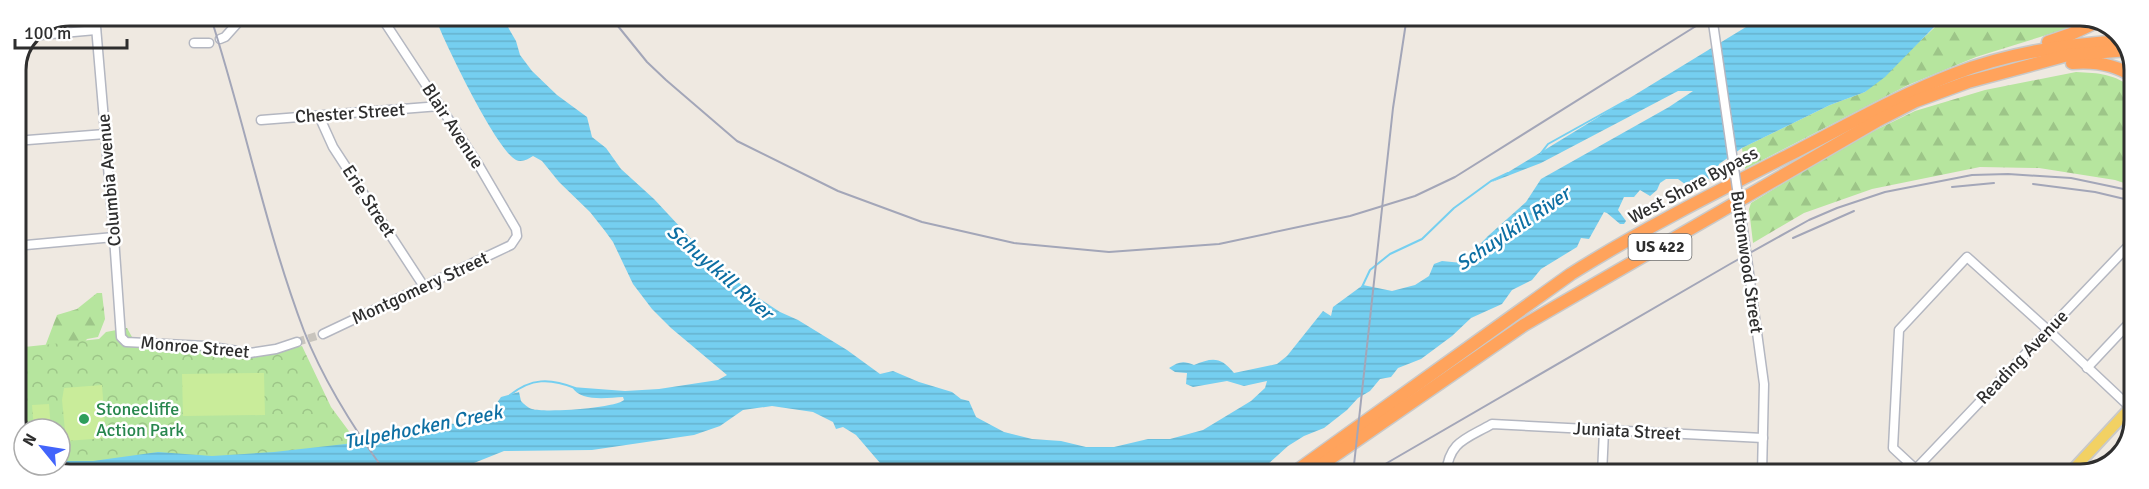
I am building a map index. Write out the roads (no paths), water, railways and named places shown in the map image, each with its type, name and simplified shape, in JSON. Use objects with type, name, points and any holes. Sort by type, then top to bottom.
[{"type":"highway","points":[[1998,60],[2017,51],[2062,38],[2088,26]]},
{"type":"highway","name":"West Shore Bypass","points":[[1306,464],[1518,311],[1616,245],[1915,90],[1998,60],[2055,47],[2114,42]]},
{"type":"highway","name":"West Shore Bypass","points":[[1322,464],[1524,325],[1877,121],[1916,101],[1968,82],[2068,56],[2119,51]]},
{"type":"highway","points":[[2035,63],[2096,63],[2123,72]]},
{"type":"main road","points":[[2079,464],[2124,417]]},
{"type":"street","name":"Columbia Avenue","points":[[96,26],[121,337],[126,342]]},
{"type":"street","points":[[220,39],[235,26]]},
{"type":"street","name":"Blair Avenue","points":[[387,26],[478,164],[516,229],[515,240]]},
{"type":"street","name":"Buttonwood Street","points":[[1713,26],[1764,384],[1762,464]]},
{"type":"street","points":[[42,35],[96,30]]},
{"type":"street","points":[[194,43],[209,43]]},
{"type":"street","name":"Chester Street","points":[[261,120],[440,106]]},
{"type":"street","name":"Erie Street","points":[[319,116],[333,147],[423,285]]},
{"type":"street","points":[[26,140],[105,134]]},
{"type":"street","points":[[26,245],[114,237]]},
{"type":"street","name":"Montgomery Street","points":[[323,334],[511,245],[515,240]]},
{"type":"street","name":"Reading Avenue","points":[[1923,464],[2124,252]]},
{"type":"street","points":[[1908,464],[1893,448],[1900,328],[1967,257],[2124,400]]},
{"type":"street","points":[[2087,368],[2124,329]]},
{"type":"street","name":"Monroe Street","points":[[126,342],[206,346],[250,353],[276,349],[297,342]]},
{"type":"street","name":"Juniata Street","points":[[1447,464],[1454,447],[1492,424],[1763,438]]},
{"type":"street","points":[[1602,464],[1604,431]]},
{"type":"water","name":"Schuylkill River","points":[[439,26],[507,26],[516,41],[520,55],[532,71],[557,95],[587,117],[592,137],[606,148],[621,169],[654,199],[703,254],[751,293],[847,350],[880,374],[893,371],[952,392],[961,399],[969,401],[976,417],[1004,432],[1032,439],[1061,441],[1086,447],[1114,447],[1148,439],[1170,439],[1203,430],[1251,401],[1265,388],[1267,381],[1244,386],[1227,381],[1193,387],[1186,384],[1187,373],[1175,372],[1169,368],[1175,364],[1181,362],[1194,365],[1216,360],[1221,361],[1234,373],[1277,364],[1287,356],[1323,311],[1331,316],[1333,307],[1363,285],[1392,291],[1415,285],[1429,276],[1434,264],[1442,261],[1462,263],[1526,202],[1541,179],[1669,107],[1693,91],[1678,91],[1541,163],[1492,182],[1748,26],[1935,26],[1885,77],[1865,92],[1830,105],[1742,148],[1719,164],[1717,173],[1711,180],[1705,177],[1699,183],[1689,187],[1678,179],[1666,179],[1650,196],[1640,190],[1634,197],[1624,197],[1618,210],[1626,221],[1624,224],[1620,224],[1604,212],[1589,239],[1581,238],[1577,247],[1541,269],[1532,280],[1512,290],[1502,304],[1471,318],[1452,336],[1421,359],[1398,368],[1391,377],[1380,379],[1370,391],[1358,398],[1324,428],[1288,446],[1268,464],[884,464],[880,463],[856,435],[843,427],[836,429],[833,422],[813,412],[772,406],[743,410],[720,426],[694,435],[592,450],[504,451],[472,464],[72,464],[72,461],[93,461],[158,452],[212,456],[274,452],[372,441],[421,432],[447,423],[471,426],[485,420],[501,397],[519,392],[521,401],[532,409],[580,409],[624,400],[623,397],[587,397],[576,392],[572,387],[625,391],[659,389],[718,380],[727,375],[652,309],[633,284],[613,242],[605,231],[542,161],[533,156],[518,161],[507,151],[483,116]]},
{"type":"waterway","points":[[1541,153],[1548,144],[1627,100]]},
{"type":"waterway","points":[[1362,287],[1370,270],[1390,254],[1422,239],[1454,208],[1491,181],[1508,173]]},
{"type":"waterway","points":[[510,395],[526,385],[541,381],[557,382],[575,388]]},
{"type":"tunnel","points":[[297,342],[323,334]]},
{"type":"railway","points":[[213,26],[266,213],[304,331],[340,405],[380,464]]},
{"type":"railway","points":[[618,26],[647,62],[737,141],[838,191],[922,222],[1014,243],[1109,252],[1219,244],[1350,216],[1415,196],[1455,177],[1696,26]]},
{"type":"railway","points":[[1354,464],[1393,108],[1405,26]]},
{"type":"railway","points":[[1385,464],[1730,264],[1809,220],[1837,208],[1885,192],[1972,175],[2008,174],[2071,178],[2123,189]]},
{"type":"railway","points":[[1952,187],[1994,183]]},
{"type":"railway","points":[[2033,184],[2095,192],[2123,199]]},
{"type":"railway","points":[[1793,238],[1854,211]]},
{"type":"place","name":"Stonecliffe Action Park","points":[[84,419]]},
{"type":"water label","name":"Tulpehocken Creek","points":[[423,427]]}]
